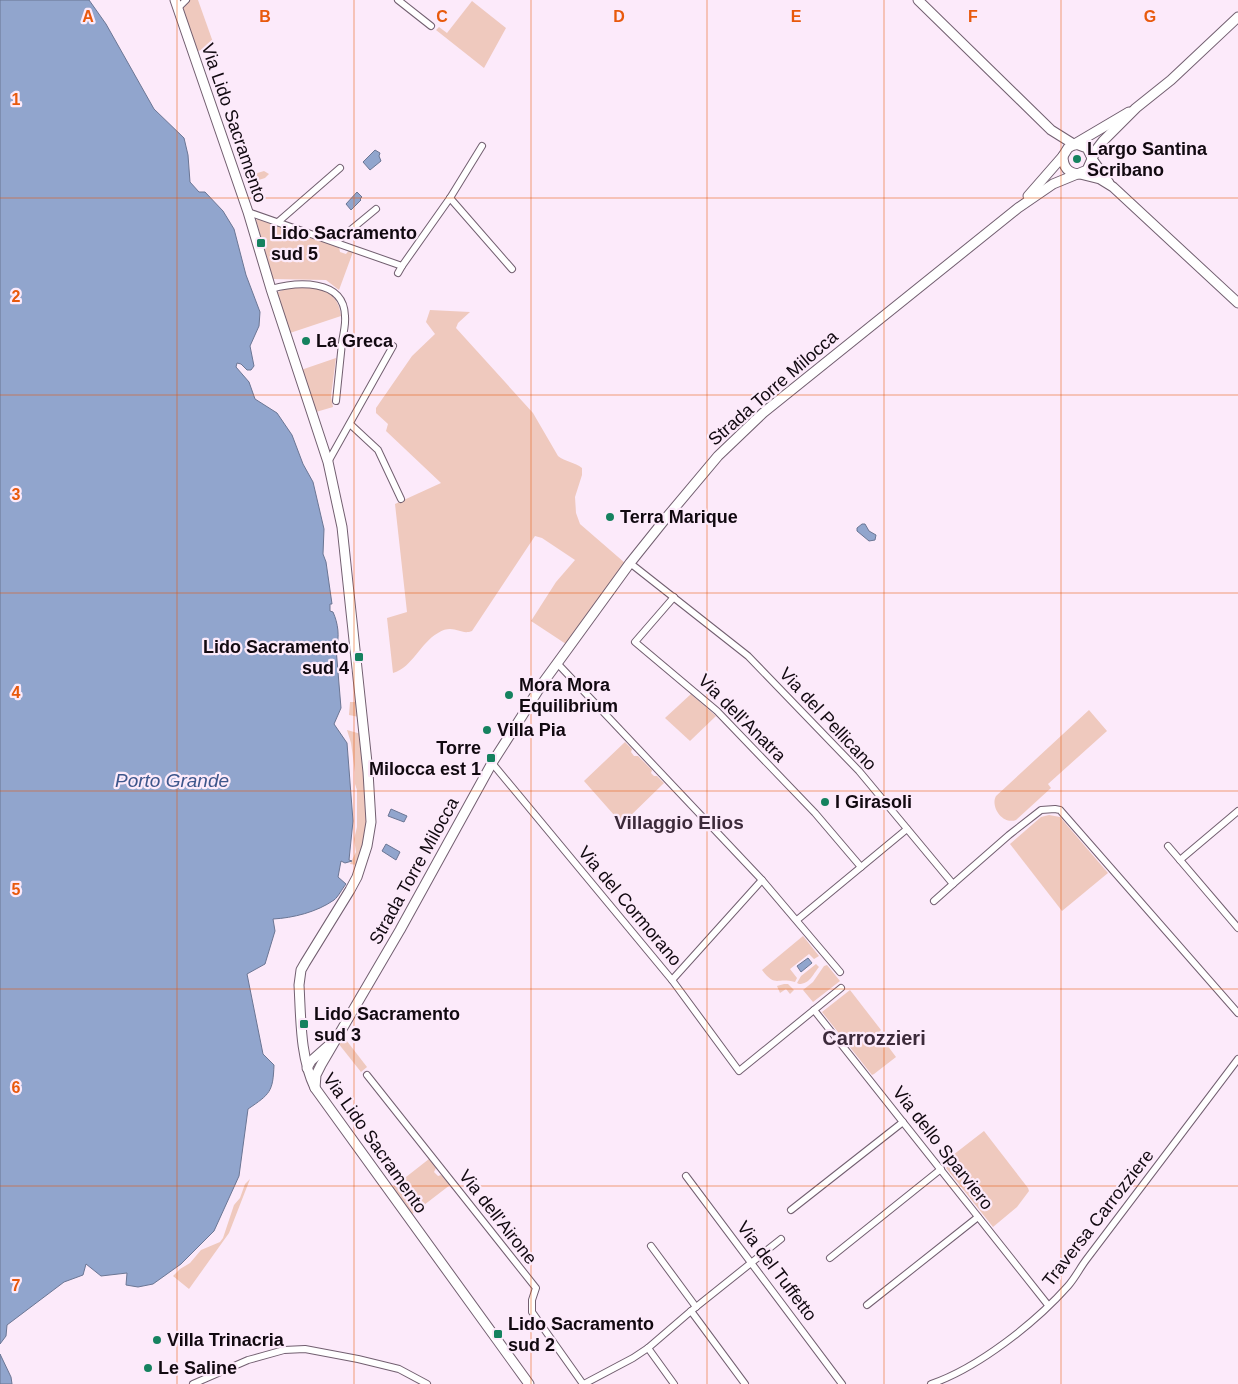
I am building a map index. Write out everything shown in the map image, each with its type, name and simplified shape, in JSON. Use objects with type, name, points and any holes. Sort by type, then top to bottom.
[{"type":"street","points":[[176,4],[186,0]]},
{"type":"street","points":[[398,0],[431,26]]},
{"type":"street","points":[[918,0],[1051,130],[1087,148],[1092,159],[1112,187]]},
{"type":"street","name":"Via Lido Sacramento","points":[[176,4],[248,212],[271,290],[328,462],[342,527],[368,772],[371,822],[367,846],[357,877],[301,970],[299,985],[303,1046],[307,1068],[314,1088],[529,1384]]},
{"type":"street","points":[[1018,208],[1068,148],[1136,108],[1172,80],[1238,17]]},
{"type":"street","points":[[1018,208],[1053,184],[1079,174],[1090,167],[1092,159],[1103,141],[1136,108]]},
{"type":"street","points":[[1051,130],[1067,169],[1100,179],[1112,187],[1238,303]]},
{"type":"street","points":[[398,273],[450,198],[482,146]]},
{"type":"street","points":[[278,222],[340,168]]},
{"type":"street","points":[[450,198],[512,269]]},
{"type":"street","name":"Strada Torre Milocca","points":[[336,1038],[396,938],[492,763],[542,684],[630,563],[718,456],[764,413],[1018,208]]},
{"type":"street","points":[[336,242],[376,209]]},
{"type":"street","points":[[248,212],[402,266]]},
{"type":"street","points":[[271,290],[285,285],[317,285],[328,288],[340,298],[345,315],[336,401]]},
{"type":"street","points":[[328,462],[393,346]]},
{"type":"street","points":[[350,424],[378,450],[401,499]]},
{"type":"street","name":"Via del Pellicano","points":[[630,563],[748,656],[859,771],[953,884]]},
{"type":"street","name":"Via dell'Anatra","points":[[674,597],[635,642],[718,711],[815,813],[861,868]]},
{"type":"street","points":[[557,663],[762,880],[840,972]]},
{"type":"street","name":"Via del Cormorano","points":[[492,763],[672,980],[739,1071],[814,1010]]},
{"type":"street","points":[[934,902],[1009,834],[1041,810],[1055,808],[1060,810],[1238,1013]]},
{"type":"street","points":[[1180,860],[1238,811]]},
{"type":"street","points":[[797,920],[907,829]]},
{"type":"street","points":[[1168,846],[1238,928]]},
{"type":"street","points":[[672,980],[762,880]]},
{"type":"street","points":[[814,1010],[841,988]]},
{"type":"street","name":"Via dello Sparviero","points":[[814,1010],[1048,1305]]},
{"type":"street","points":[[321,1065],[311,1069],[307,1068],[311,1061],[336,1038]]},
{"type":"street","points":[[314,1088],[316,1075],[336,1038]]},
{"type":"street","points":[[303,1046],[312,1051],[325,1048]]},
{"type":"street","name":"Traversa Carrozziere","points":[[931,1384],[949,1378],[968,1367],[1030,1322],[1069,1285],[1238,1059]]},
{"type":"street","name":"Via dell'Airone","points":[[367,1075],[536,1288],[531,1307],[532,1312],[584,1384]]},
{"type":"street","points":[[791,1210],[903,1122]]},
{"type":"street","points":[[830,1258],[941,1169]]},
{"type":"street","name":"Via del Tuffetto","points":[[686,1176],[842,1384]]},
{"type":"street","points":[[867,1305],[978,1217]]},
{"type":"street","points":[[584,1384],[648,1348],[781,1239]]},
{"type":"street","points":[[651,1246],[745,1384]]},
{"type":"street","points":[[648,1348],[674,1384]]},
{"type":"street","points":[[193,1384],[248,1360],[284,1350],[304,1349],[399,1369],[427,1384]]},
{"type":"shaded area","points":[[190,0],[198,0],[214,45],[198,51],[183,10]]},
{"type":"shaded area","points":[[472,1],[506,28],[484,68],[436,30],[439,27],[447,33]]},
{"type":"shaded area","points":[[264,171],[269,174],[265,178],[249,183],[247,176]]},
{"type":"shaded area","points":[[258,218],[339,247],[340,252],[346,254],[349,250],[353,252],[339,290],[326,280],[273,279],[256,220]]},
{"type":"shaded area","points":[[321,287],[335,299],[341,316],[290,333],[276,293],[287,288]]},
{"type":"shaded area","points":[[430,310],[470,312],[458,323],[456,328],[533,413],[558,456],[582,468],[582,475],[575,497],[576,513],[580,524],[625,563],[566,644],[531,621],[556,582],[575,560],[542,538],[535,536],[472,631],[464,632],[448,629],[438,633],[426,643],[406,666],[393,673],[387,618],[407,612],[395,504],[441,483],[386,431],[388,424],[376,413],[376,408],[412,356],[435,334],[426,322]]},
{"type":"shaded area","points":[[336,358],[331,396],[333,407],[316,412],[301,370]]},
{"type":"shaded area","points":[[691,694],[716,716],[690,741],[665,718]]},
{"type":"shaded area","points":[[350,702],[357,702],[359,717],[349,715]]},
{"type":"shaded area","points":[[1089,710],[1107,731],[1048,784],[1051,788],[1016,820],[1011,821],[1002,818],[996,810],[996,796]]},
{"type":"shaded area","points":[[347,730],[361,734],[367,810],[366,834],[357,865],[350,864],[356,852],[354,839],[357,827],[357,790],[351,743]]},
{"type":"shaded area","points":[[625,742],[632,749],[631,752],[634,756],[638,756],[652,770],[651,773],[664,783],[622,824],[584,781]]},
{"type":"shaded area","points":[[1049,815],[1060,817],[1108,873],[1062,911],[1010,844],[1041,817]]},
{"type":"shaded area","points":[[803,936],[819,956],[814,959],[809,954],[790,969],[797,978],[795,982],[770,979],[762,970]]},
{"type":"shaded area","points":[[816,964],[819,967],[809,980],[803,984],[797,983],[801,976]]},
{"type":"shaded area","points":[[827,965],[840,981],[813,1002],[803,990],[813,982],[824,966]]},
{"type":"shaded area","points":[[788,984],[794,990],[790,994],[786,989],[780,993],[777,986]]},
{"type":"shaded area","points":[[850,990],[881,1030],[878,1033],[896,1057],[872,1075],[822,1012]]},
{"type":"shaded area","points":[[343,1036],[367,1067],[361,1072],[338,1043]]},
{"type":"shaded area","points":[[984,1131],[1029,1191],[1017,1207],[993,1227],[946,1168],[950,1165],[944,1162]]},
{"type":"shaded area","points":[[429,1159],[436,1168],[434,1172],[438,1176],[441,1175],[450,1185],[411,1215],[392,1188]]},
{"type":"shaded area","points":[[250,1179],[229,1233],[189,1289],[173,1276],[190,1263],[201,1250],[220,1242],[234,1205],[240,1198],[245,1184]]},
{"type":"water","name":"Porto Grande","points":[[0,0],[89,0],[106,24],[154,109],[184,138],[188,155],[190,182],[199,192],[205,192],[223,211],[234,229],[246,275],[260,312],[259,326],[250,346],[254,366],[251,370],[247,370],[237,363],[236,367],[249,382],[255,399],[277,413],[292,435],[303,464],[313,482],[324,529],[323,554],[326,562],[332,604],[330,604],[330,611],[335,616],[338,635],[336,648],[341,708],[334,724],[347,743],[353,821],[349,860],[352,861],[345,863],[341,861],[338,877],[346,884],[334,900],[313,911],[297,916],[273,919],[275,931],[265,964],[247,974],[263,1054],[274,1065],[273,1081],[266,1096],[248,1109],[239,1176],[214,1231],[181,1264],[153,1284],[138,1287],[126,1285],[127,1273],[101,1276],[86,1264],[83,1275],[64,1282],[7,1325],[6,1336],[0,1344]]},
{"type":"water","points":[[375,150],[380,153],[381,161],[370,170],[363,162]]},
{"type":"water","points":[[357,192],[362,197],[361,200],[351,210],[346,204]]},
{"type":"water","points":[[865,524],[869,531],[876,535],[875,540],[869,541],[857,531],[857,528]]},
{"type":"water","points":[[391,809],[407,816],[404,822],[388,816]]},
{"type":"water","points":[[386,844],[400,852],[396,860],[382,851]]},
{"type":"water","points":[[808,958],[812,963],[801,972],[797,966]]},
{"type":"water","points":[[0,1354],[11,1377],[12,1384],[0,1384]]},
{"type":"place","name":"Largo Santina Scribano","points":[[1077,159]]},
{"type":"place","name":"Lido Sacramento sud 5","points":[[261,243]]},
{"type":"place","name":"La Greca","points":[[306,341]]},
{"type":"place","name":"Terra Marique","points":[[610,517]]},
{"type":"place","name":"Lido Sacramento sud 4","points":[[359,657]]},
{"type":"place","name":"Mora Mora Equilibrium","points":[[509,695]]},
{"type":"place","name":"Villa Pia","points":[[487,730]]},
{"type":"place","name":"Torre Milocca est 1","points":[[491,758]]},
{"type":"place","name":"I Girasoli","points":[[825,802]]},
{"type":"place","name":"Lido Sacramento sud 3","points":[[304,1024]]},
{"type":"place","name":"Lido Sacramento sud 2","points":[[498,1334]]},
{"type":"place","name":"Villa Trinacria","points":[[157,1340]]},
{"type":"place","name":"Le Saline","points":[[148,1368]]},
{"type":"district","name":"Villaggio Elios","points":[[679,822]]},
{"type":"district","name":"Carrozzieri","points":[[874,1038]]}]
